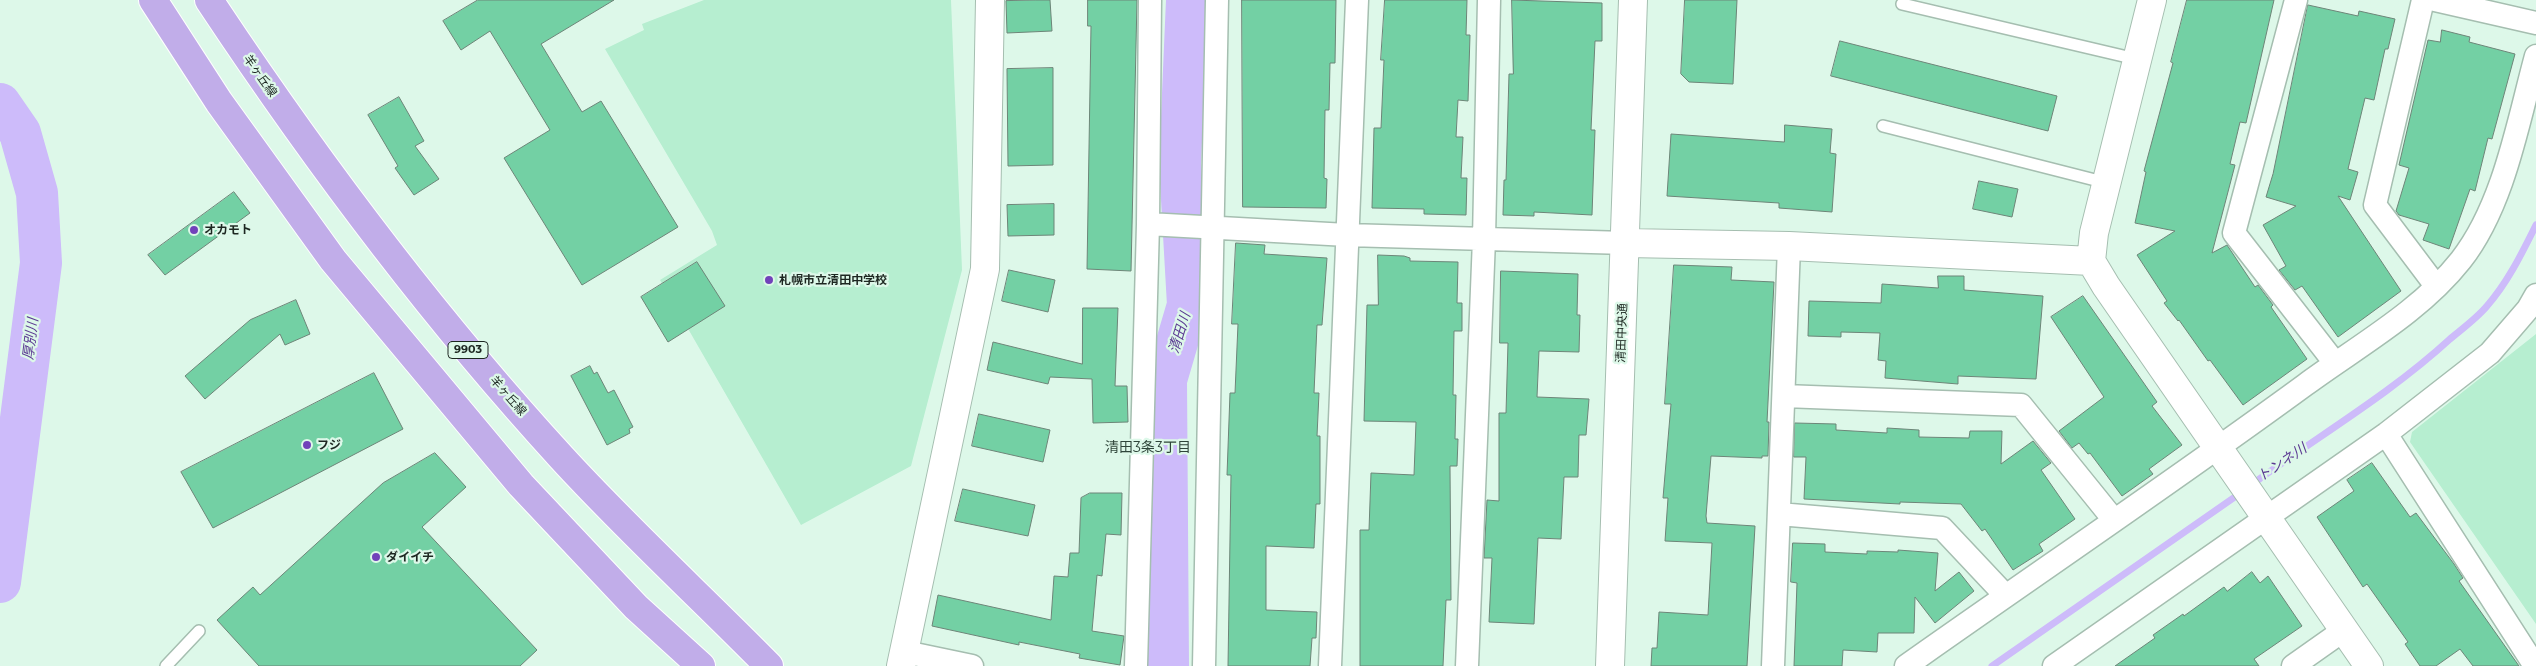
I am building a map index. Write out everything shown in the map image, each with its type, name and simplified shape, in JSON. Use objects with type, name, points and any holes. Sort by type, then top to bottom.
[{"type":"main road","points":[[153,0],[219,102],[333,260],[521,485],[636,607],[701,666]]},
{"type":"main road","name":"羊ヶ丘線","points":[[209,0],[248,59],[349,200],[455,335],[587,485],[652,554],[769,666]]},
{"type":"street","points":[[972,666],[903,659],[985,269],[990,0]]},
{"type":"street","points":[[1136,666],[1155,224],[1150,0]]},
{"type":"street","points":[[1204,666],[1206,226],[1217,0]]},
{"type":"street","points":[[1330,666],[1357,0]]},
{"type":"street","points":[[1467,666],[1484,239],[1489,0]]},
{"type":"street","name":"清田中央通","points":[[1610,666],[1633,0]]},
{"type":"street","points":[[2152,0],[2094,233],[2091,261],[2106,286],[2370,666]]},
{"type":"street","points":[[2296,0],[2234,233],[2335,363]]},
{"type":"street","points":[[2423,0],[2376,205],[2436,286]]},
{"type":"street","points":[[2435,0],[2536,23]]},
{"type":"street","points":[[1906,666],[2114,520],[2226,459],[2335,363],[2404,314],[2436,286],[2461,259],[2488,215],[2510,155],[2536,56]]},
{"type":"street","points":[[1155,224],[1347,235],[1789,246],[2091,261]]},
{"type":"street","points":[[1773,666],[1789,246]]},
{"type":"street","points":[[2054,666],[2262,510],[2386,434],[2490,353],[2528,310],[2536,295]]},
{"type":"street","points":[[1784,396],[2021,405],[2114,520]]},
{"type":"street","points":[[2386,434],[2535,666]]},
{"type":"street","points":[[1779,514],[1942,528],[2006,595]]},
{"type":"street","points":[[2293,666],[2344,630]]},
{"type":"lane","points":[[1902,4],[2136,59]]},
{"type":"lane","points":[[1883,126],[2107,183]]},
{"type":"lane","points":[[166,666],[199,631]]},
{"type":"green space","name":"札幌市立清田中学校","points":[[704,0],[951,0],[962,270],[911,466],[801,525],[660,280],[717,245],[712,231],[605,49],[644,30],[642,24]]},
{"type":"green space","points":[[2536,334],[2536,624],[2410,442],[2412,432]]},
{"type":"building","points":[[478,0],[614,0],[541,44],[582,112],[601,101],[678,227],[582,285],[504,158],[550,130],[490,31],[461,50],[443,21]]},
{"type":"building","points":[[1050,0],[1052,31],[1007,33],[1006,1]]},
{"type":"building","points":[[1088,0],[1137,0],[1131,271],[1087,269],[1091,26],[1088,26]]},
{"type":"building","points":[[1242,0],[1336,0],[1335,63],[1330,63],[1329,110],[1325,110],[1324,178],[1327,179],[1326,208],[1243,207]]},
{"type":"building","points":[[1385,0],[1467,0],[1466,35],[1470,35],[1468,101],[1458,100],[1456,137],[1463,137],[1461,178],[1467,178],[1466,215],[1424,214],[1424,209],[1372,208],[1374,128],[1381,128],[1384,60],[1381,60]]},
{"type":"building","points":[[1512,0],[1602,3],[1602,41],[1595,41],[1591,130],[1595,130],[1592,215],[1534,212],[1534,216],[1503,215],[1504,180],[1506,180],[1509,74],[1513,74]]},
{"type":"building","points":[[1685,0],[1737,0],[1733,84],[1689,82],[1681,74]]},
{"type":"building","points":[[2187,0],[2274,0],[2246,123],[2240,122],[2230,164],[2235,165],[2212,253],[2227,245],[2255,287],[2258,285],[2273,305],[2271,307],[2307,359],[2243,405],[2164,303],[2167,301],[2137,255],[2175,231],[2135,223],[2146,172],[2144,171],[2173,63],[2171,62]]},
{"type":"building","points":[[2308,5],[2358,16],[2359,11],[2395,19],[2388,49],[2385,49],[2374,100],[2365,98],[2348,169],[2358,172],[2350,200],[2338,196],[2401,291],[2338,337],[2302,286],[2295,290],[2279,270],[2286,266],[2263,225],[2296,206],[2266,197],[2273,174]]},
{"type":"building","points":[[2442,30],[2470,37],[2469,42],[2515,54],[2492,139],[2488,138],[2475,191],[2470,189],[2449,249],[2423,240],[2429,224],[2399,215],[2396,211],[2409,168],[2399,165],[2428,40],[2440,42]]},
{"type":"building","points":[[1840,41],[2057,96],[2048,131],[1831,76]]},
{"type":"building","points":[[1053,68],[1053,165],[1008,166],[1007,69]]},
{"type":"building","points":[[399,97],[424,141],[415,146],[439,179],[414,195],[395,168],[398,166],[368,115]]},
{"type":"building","points":[[1785,125],[1832,129],[1830,153],[1836,154],[1832,212],[1779,208],[1779,203],[1667,196],[1671,134],[1784,142]]},
{"type":"building","points":[[1979,181],[2018,189],[2012,217],[1973,209]]},
{"type":"building","points":[[234,192],[250,213],[165,275],[148,255]]},
{"type":"building","points":[[1054,204],[1054,235],[1008,236],[1007,205]]},
{"type":"building","points":[[1236,243],[1265,245],[1264,254],[1327,258],[1322,325],[1317,325],[1314,393],[1319,393],[1317,436],[1320,436],[1320,504],[1316,504],[1314,548],[1266,546],[1266,610],[1317,612],[1316,638],[1312,638],[1310,666],[1228,666],[1231,475],[1227,475],[1230,393],[1235,393],[1238,324],[1232,324]]},
{"type":"building","points":[[1378,255],[1404,256],[1410,258],[1410,261],[1458,262],[1457,303],[1462,303],[1462,331],[1454,331],[1453,395],[1456,395],[1455,439],[1458,439],[1457,466],[1450,466],[1451,600],[1446,600],[1443,666],[1360,666],[1360,530],[1369,530],[1371,473],[1414,475],[1416,422],[1364,421],[1367,305],[1378,305]]},
{"type":"building","points":[[697,262],[725,306],[668,342],[641,297]]},
{"type":"building","points":[[1674,265],[1732,267],[1731,280],[1774,282],[1767,422],[1769,422],[1768,456],[1762,456],[1762,458],[1711,456],[1706,516],[1707,523],[1755,526],[1747,666],[1651,666],[1652,648],[1657,648],[1659,612],[1708,615],[1712,543],[1665,541],[1668,498],[1663,498],[1671,404],[1665,404]]},
{"type":"building","points":[[1009,270],[1055,280],[1048,312],[1002,301]]},
{"type":"building","points":[[1501,271],[1578,274],[1577,315],[1580,315],[1579,352],[1539,351],[1537,397],[1589,399],[1586,435],[1579,435],[1578,477],[1564,477],[1561,539],[1538,538],[1534,624],[1489,622],[1492,558],[1484,558],[1487,500],[1499,501],[1499,413],[1506,413],[1508,343],[1500,343]]},
{"type":"building","points":[[1938,276],[1964,276],[1964,290],[2043,296],[2036,379],[1958,376],[1958,384],[1885,378],[1886,361],[1878,360],[1880,333],[1841,332],[1841,337],[1808,336],[1809,301],[1881,303],[1882,284],[1938,288]]},
{"type":"building","points":[[2083,296],[2157,402],[2152,406],[2182,445],[2149,469],[2153,474],[2122,496],[2090,453],[2088,454],[2079,443],[2072,448],[2059,431],[2104,397],[2051,317]]},
{"type":"building","points":[[296,300],[310,334],[285,345],[280,334],[205,399],[185,376],[250,320]]},
{"type":"building","points":[[1083,308],[1118,308],[1115,386],[1127,386],[1128,422],[1093,423],[1092,379],[1050,377],[1048,384],[987,370],[993,342],[1082,364]]},
{"type":"building","points":[[590,366],[594,374],[597,372],[608,393],[614,390],[633,427],[629,429],[630,433],[607,445],[571,376]]},
{"type":"building","points":[[374,373],[403,429],[213,528],[181,472]]},
{"type":"building","points":[[979,414],[1050,430],[1043,462],[972,446]]},
{"type":"building","points":[[1795,423],[1836,424],[1836,430],[1887,433],[1887,428],[1919,430],[1919,437],[1969,438],[1970,431],[2002,431],[2001,464],[2033,441],[2051,463],[2041,470],[2075,519],[2039,544],[2043,551],[2013,570],[1985,529],[1982,531],[1961,504],[1900,502],[1900,504],[1804,499],[1806,457],[1794,457]]},
{"type":"building","name":"ダイイチ","points":[[435,453],[466,487],[422,527],[537,650],[520,666],[259,666],[217,620],[253,587],[260,595],[383,483]]},
{"type":"building","points":[[2372,463],[2410,517],[2416,513],[2454,564],[2463,578],[2459,581],[2519,666],[2473,666],[2460,649],[2436,666],[2420,666],[2405,644],[2408,642],[2367,584],[2363,587],[2317,517],[2354,491],[2347,480]]},
{"type":"building","points":[[963,489],[1035,505],[1028,536],[955,521]]},
{"type":"building","points":[[1090,493],[1122,493],[1121,535],[1106,534],[1102,576],[1097,575],[1092,631],[1124,636],[1120,665],[1079,658],[1080,654],[1019,642],[1019,645],[932,626],[938,595],[1051,620],[1054,576],[1068,577],[1070,553],[1079,553],[1081,498]]},
{"type":"building","points":[[1793,543],[1825,544],[1825,552],[1867,554],[1867,551],[1898,552],[1898,550],[1938,553],[1935,591],[1959,572],[1974,591],[1935,623],[1915,597],[1914,633],[1878,633],[1877,652],[1843,650],[1842,666],[1794,666],[1797,583],[1791,582]]},
{"type":"building","points":[[2252,572],[2260,583],[2268,576],[2302,626],[2254,659],[2259,666],[2115,666],[2155,638],[2153,635],[2183,614],[2184,616],[2224,587],[2227,591]]},
{"type":"waterway","name":"清田川","points":[[1168,666],[1166,380],[1188,305],[1180,164],[1187,0]]},
{"type":"waterway","name":"厚別川","points":[[0,104],[20,133],[37,193],[41,263],[0,582]]},
{"type":"waterway","name":"トンネ川","points":[[2251,485],[2403,379],[2474,319],[2502,287],[2536,225]]},
{"type":"waterway","name":"トンネ川","points":[[1992,666],[2242,492]]},
{"type":"place","name":"オカモト","points":[[194,230]]},
{"type":"place","name":"札幌市立清田中学校","points":[[769,280]]},
{"type":"place","name":"フジ","points":[[307,445]]},
{"type":"place","name":"ダイイチ","points":[[376,557]]},
{"type":"district","name":"清田3条3丁目","points":[[1148,448]]}]
